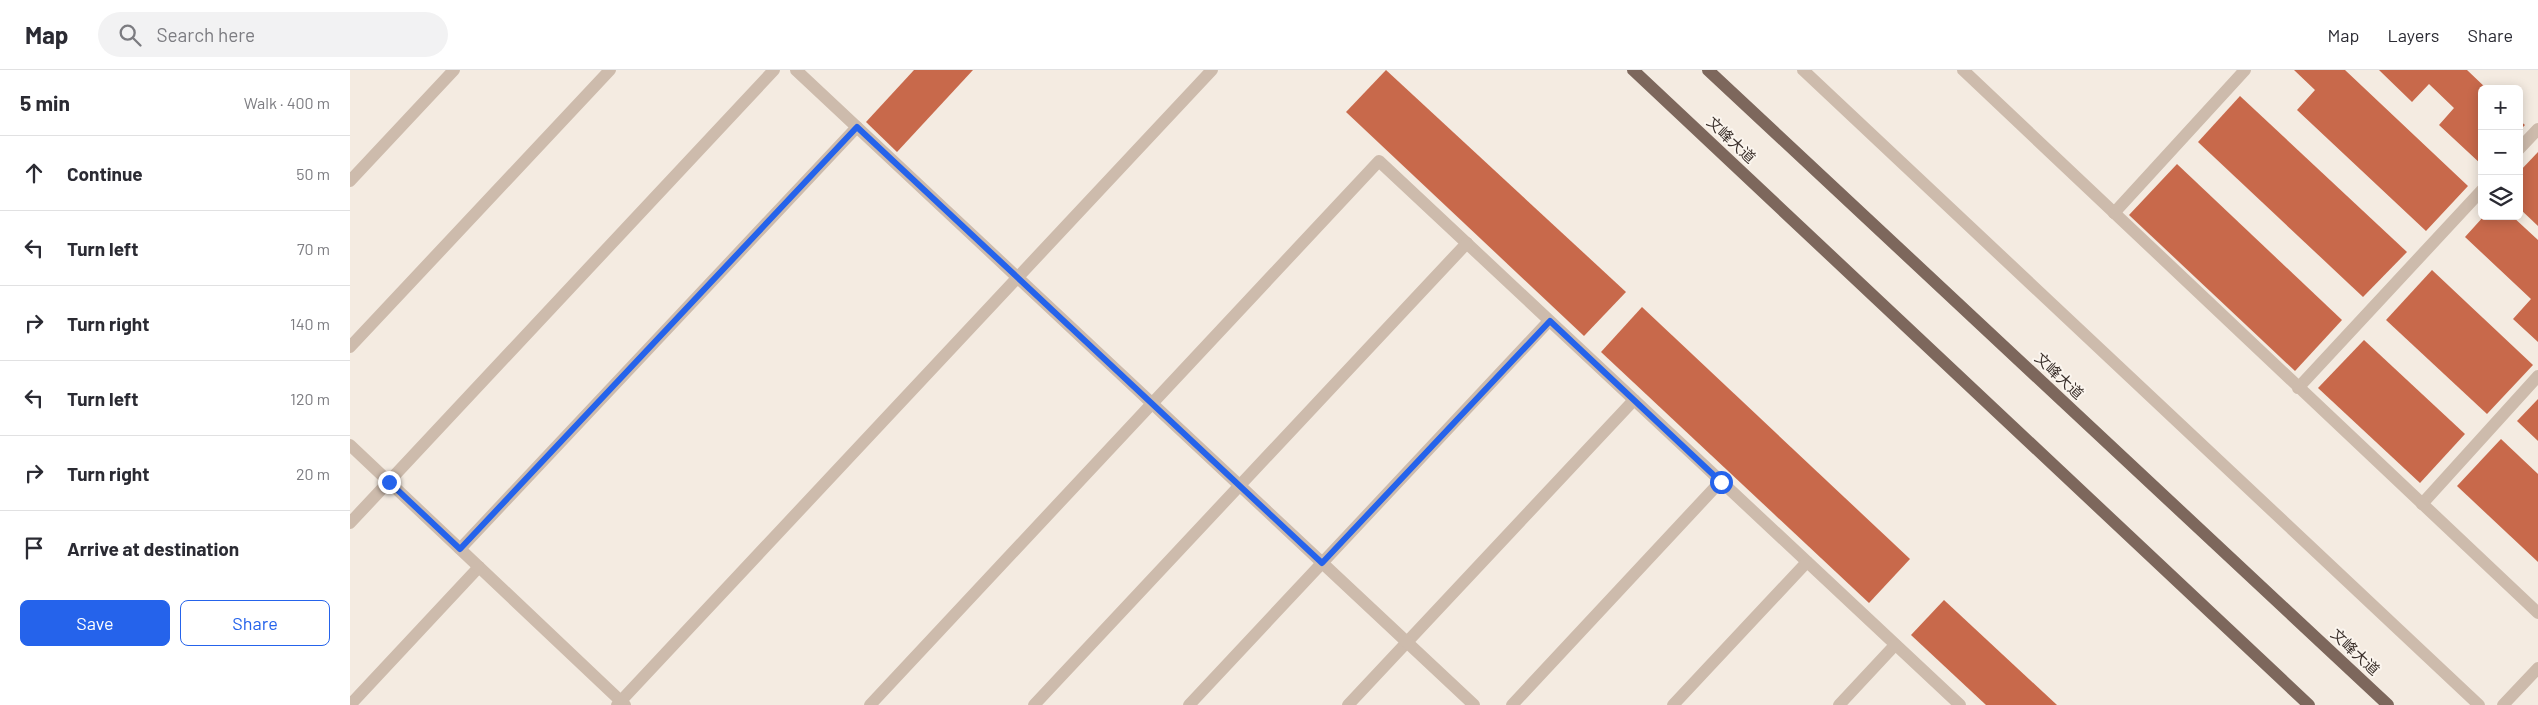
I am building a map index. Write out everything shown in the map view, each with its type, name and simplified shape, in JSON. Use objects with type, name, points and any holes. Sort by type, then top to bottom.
[{"type":"main road","name":"文峰大道","points":[[1633,70],[2309,705]]},
{"type":"main road","name":"文峰大道","points":[[1708,70],[2388,705]]},
{"type":"street","points":[[350,181],[454,70]]},
{"type":"street","points":[[350,347],[610,70]]},
{"type":"street","points":[[350,523],[774,70]]},
{"type":"street","points":[[796,70],[1474,705]]},
{"type":"street","points":[[350,445],[621,704],[1212,70]]},
{"type":"street","points":[[1803,70],[2479,705]]},
{"type":"street","points":[[1963,70],[2298,388],[2538,612]]},
{"type":"street","points":[[2114,213],[2244,70]]},
{"type":"street","points":[[460,549],[857,127]]},
{"type":"street","points":[[2523,145],[2538,129]]},
{"type":"street","points":[[870,705],[1379,161],[1960,705]]},
{"type":"street","points":[[2298,388],[2478,194]]},
{"type":"street","points":[[1034,705],[1467,243]]},
{"type":"street","points":[[1189,705],[1550,321]]},
{"type":"street","points":[[2422,504],[2538,376]]},
{"type":"street","points":[[1348,705],[1634,400]]},
{"type":"street","points":[[1512,705],[1721,482]]},
{"type":"street","points":[[1673,705],[1807,562]]},
{"type":"street","points":[[350,705],[479,567]]},
{"type":"street","points":[[1839,705],[1895,645]]},
{"type":"street","points":[[2503,705],[2538,668]]},
{"type":"building","points":[[914,70],[973,70],[897,152],[866,122]]},
{"type":"building","points":[[1386,70],[1626,292],[1584,336],[1346,112]]},
{"type":"building","points":[[2294,70],[2345,70],[2468,186],[2426,231],[2297,110],[2315,90]]},
{"type":"building","points":[[2379,70],[2467,70],[2483,85],[2478,85],[2478,161],[2439,125],[2454,108],[2429,84],[2412,102]]},
{"type":"building","points":[[2240,96],[2407,252],[2363,297],[2198,142]]},
{"type":"building","points":[[2538,152],[2538,226],[2523,212],[2523,168]]},
{"type":"building","points":[[2177,164],[2342,320],[2295,371],[2129,215]]},
{"type":"building","points":[[2480,220],[2516,220],[2538,240],[2538,342],[2513,319],[2531,299],[2465,237]]},
{"type":"building","points":[[2432,270],[2533,365],[2487,414],[2386,320]]},
{"type":"building","points":[[1642,307],[1910,559],[1869,603],[1601,352]]},
{"type":"building","points":[[2364,340],[2465,434],[2420,483],[2318,388]]},
{"type":"building","points":[[2538,399],[2538,441],[2517,421]]},
{"type":"building","points":[[2501,439],[2538,474],[2538,562],[2457,486]]},
{"type":"building","points":[[1944,600],[2057,705],[1986,705],[1911,635]]},
{"type":"route","points":[[389,482],[460,549],[857,127],[1322,563],[1550,321],[1721,482]]}]
